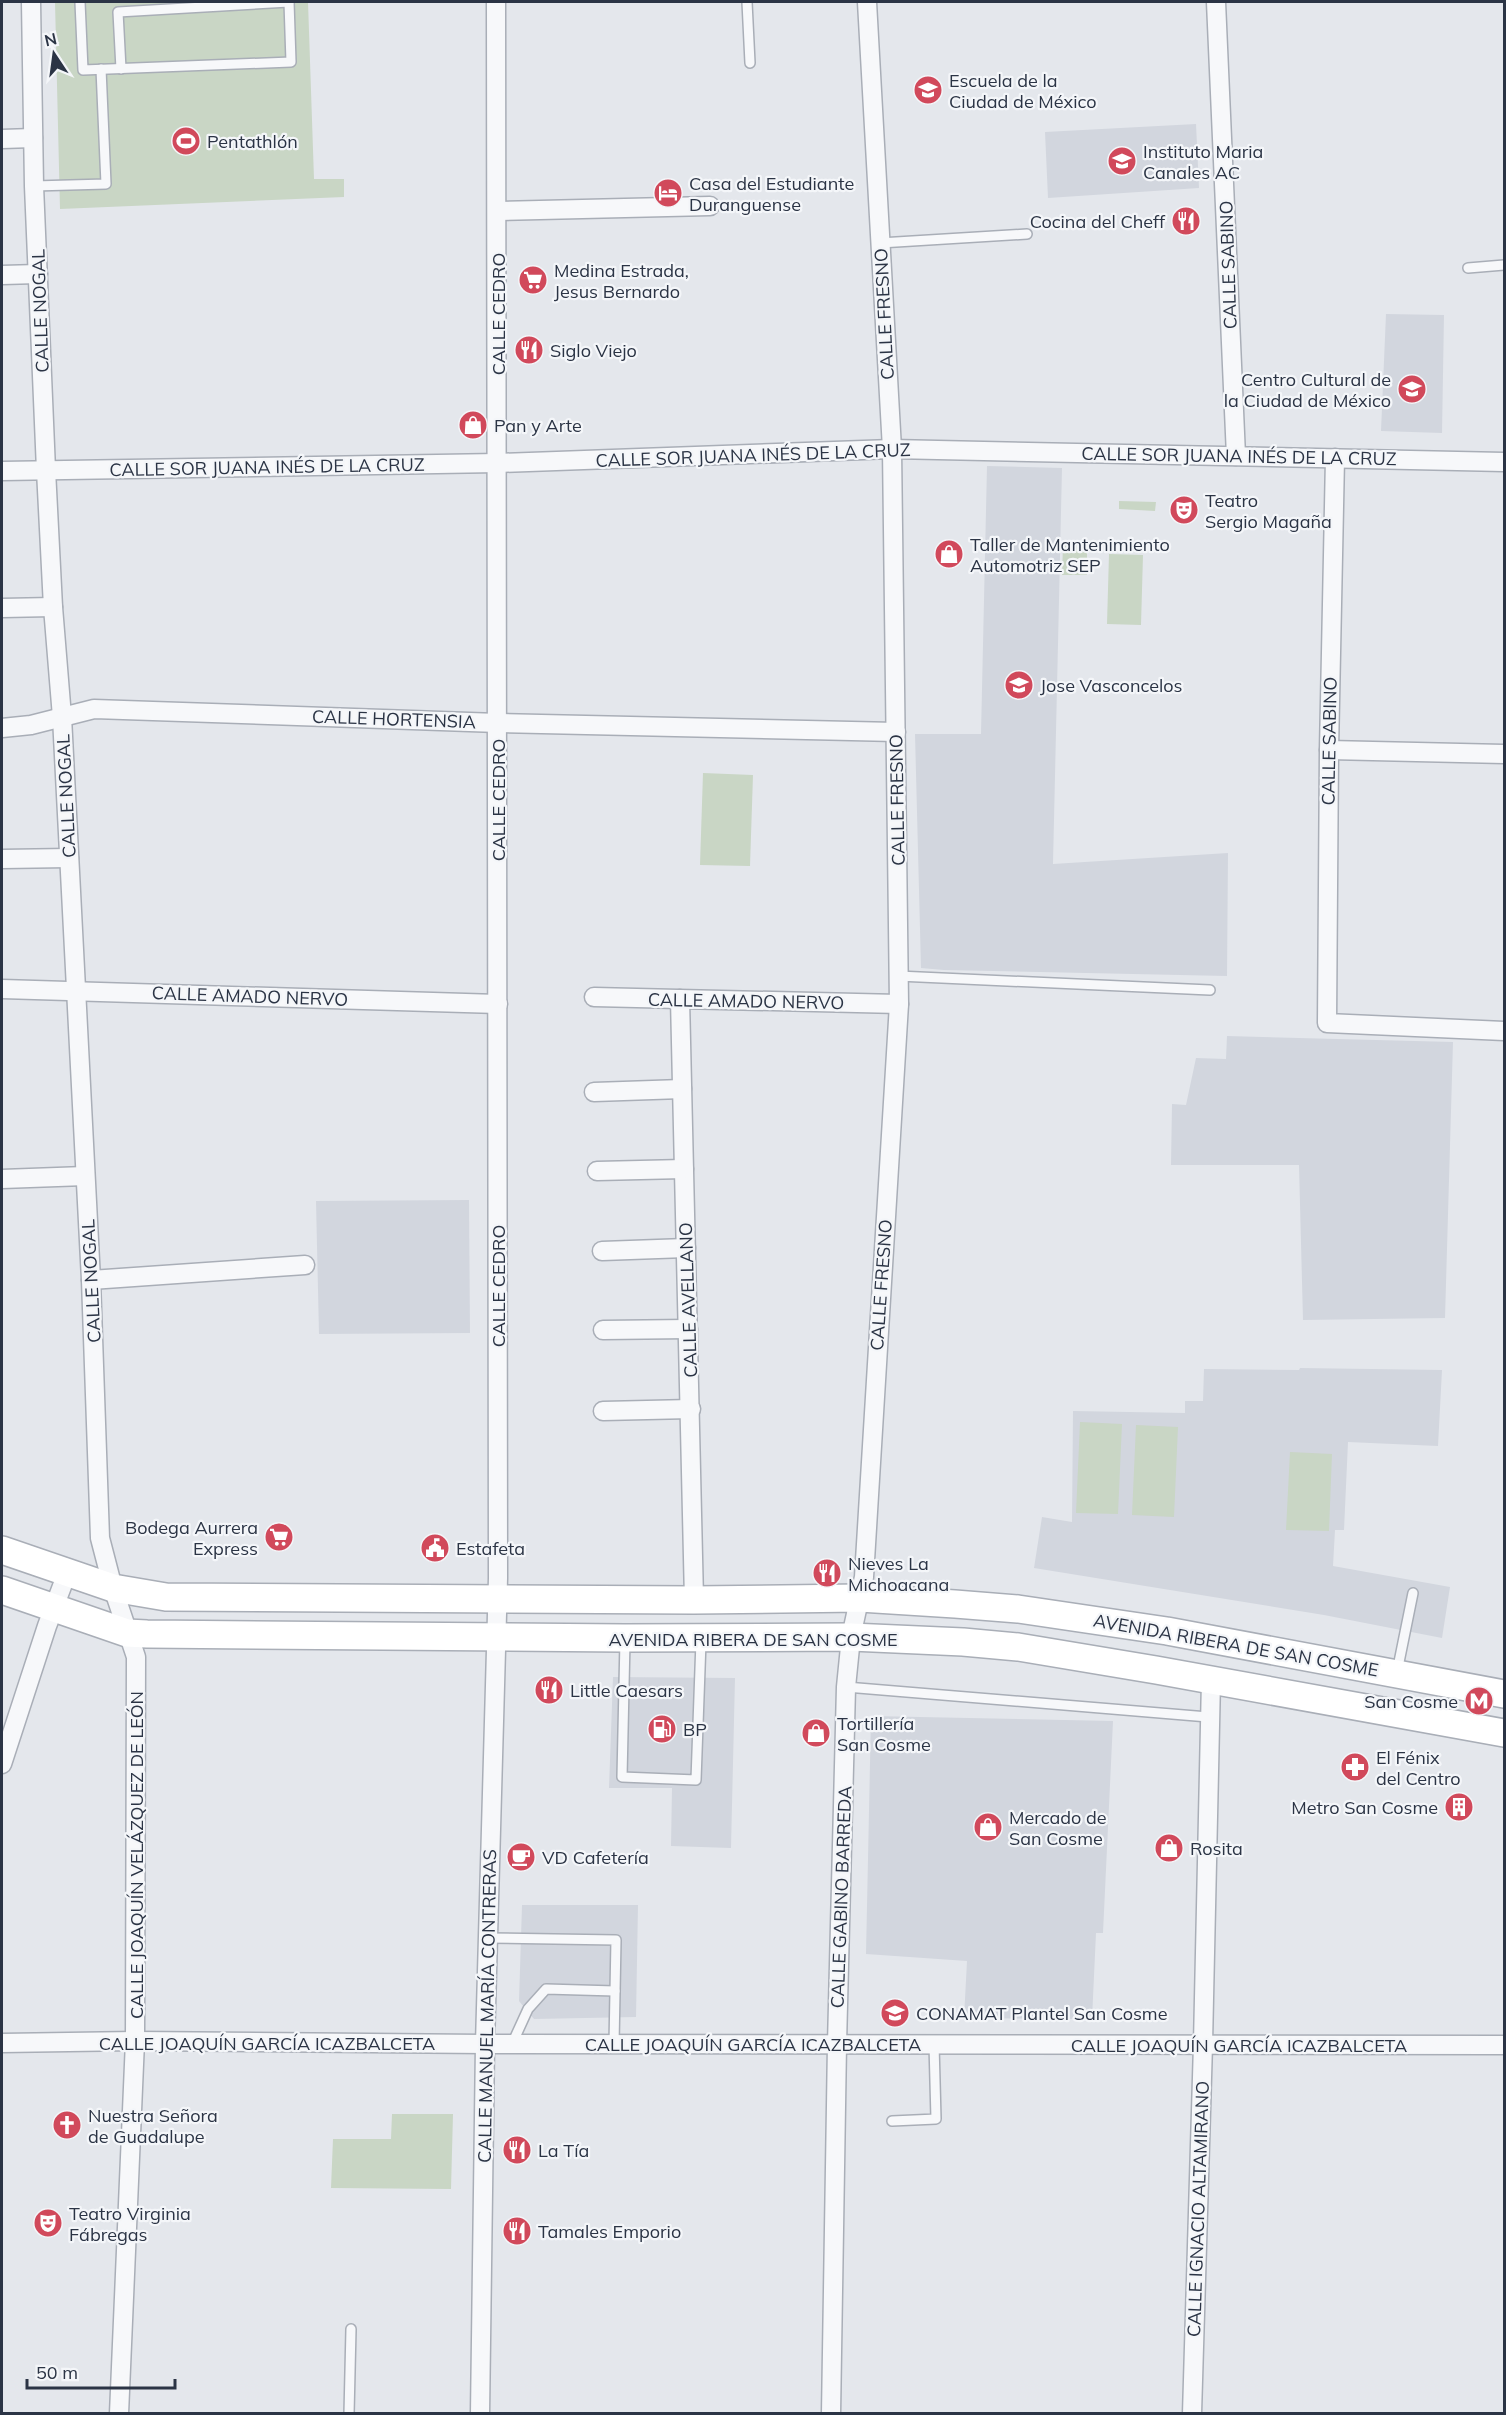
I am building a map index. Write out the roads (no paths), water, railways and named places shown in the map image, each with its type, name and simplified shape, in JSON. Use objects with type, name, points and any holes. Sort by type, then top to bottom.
[{"type":"main road","name":"AVENIDA RIBERA DE SAN COSME","points":[[2,1550],[113,1588],[166,1597],[694,1600],[860,1598],[1018,1609],[1093,1618],[1504,1694]]},
{"type":"main road","name":"AVENIDA RIBERA DE SAN COSME","points":[[2,1590],[128,1633],[626,1638],[851,1637],[1018,1647],[1504,1733]]},
{"type":"street","name":"CALLE NOGAL","points":[[31,2],[34,186],[46,470],[53,607],[62,717],[86,1176],[100,1538],[113,1588]]},
{"type":"street","name":"CALLE CEDRO","points":[[496,2],[498,1598]]},
{"type":"street","name":"CALLE FRESNO","points":[[860,1598],[864,1576],[899,1004],[892,449],[867,2]]},
{"type":"street","name":"CALLE SABINO","points":[[1216,2],[1236,456]]},
{"type":"street","points":[[2,140],[33,138]]},
{"type":"street","points":[[498,211],[710,206]]},
{"type":"street","points":[[2,275],[38,274]]},
{"type":"street","name":"CALLE SOR JUANA INÉS DE LA CRUZ","points":[[2,471],[498,463],[892,449],[1504,462]]},
{"type":"street","name":"CALLE SABINO","points":[[1335,458],[1329,750],[1327,1023],[1504,1031]]},
{"type":"street","points":[[2,608],[53,607]]},
{"type":"street","name":"CALLE HORTENSIA","points":[[2,728],[31,725],[94,709],[498,723],[896,732]]},
{"type":"street","points":[[1329,750],[1504,754]]},
{"type":"street","points":[[2,858],[69,858]]},
{"type":"street","name":"CALLE AMADO NERVO","points":[[2,988],[498,1004]]},
{"type":"street","name":"CALLE AMADO NERVO","points":[[594,997],[899,1004]]},
{"type":"street","name":"CALLE AVELLANO","points":[[680,999],[694,1600]]},
{"type":"street","points":[[594,1092],[682,1089]]},
{"type":"street","points":[[597,1171],[684,1169]]},
{"type":"street","points":[[2,1179],[86,1176]]},
{"type":"street","points":[[602,1251],[686,1248]]},
{"type":"street","points":[[91,1280],[305,1265]]},
{"type":"street","points":[[603,1330],[688,1329]]},
{"type":"street","points":[[603,1411],[691,1409]]},
{"type":"street","points":[[2,1764],[53,1608],[67,1573]]},
{"type":"street","name":"CALLE JOAQUÍN VELÁZQUEZ DE LEÓN","points":[[113,1588],[136,1657],[135,2041],[119,2414]]},
{"type":"street","name":"CALLE MANUEL MARÍA CONTRERAS","points":[[480,2414],[485,2044],[498,1598]]},
{"type":"street","name":"CALLE GABINO BARREDA","points":[[831,2414],[846,1687],[851,1637],[860,1598]]},
{"type":"street","name":"CALLE IGNACIO ALTAMIRANO","points":[[1192,2414],[1203,2044],[1210,1680]]},
{"type":"street","name":"CALLE JOAQUÍN GARCÍA ICAZBALCETA","points":[[2,2043],[135,2041],[485,2044],[1504,2045]]},
{"type":"lane","points":[[80,2],[83,70],[121,69],[291,62],[289,2],[118,12],[121,69]]},
{"type":"lane","points":[[747,2],[750,63]]},
{"type":"lane","points":[[34,186],[106,184],[101,69]]},
{"type":"lane","points":[[880,243],[1027,234]]},
{"type":"lane","points":[[1468,268],[1504,265]]},
{"type":"lane","points":[[898,976],[1210,990]]},
{"type":"lane","points":[[1397,1674],[1413,1593]]},
{"type":"lane","points":[[626,1638],[622,1777],[696,1780],[701,1637]]},
{"type":"lane","points":[[846,1687],[1208,1717]]},
{"type":"lane","points":[[488,1938],[616,1940],[614,2044]]},
{"type":"lane","points":[[512,2044],[528,2009],[546,1989],[615,1991]]},
{"type":"lane","points":[[892,2121],[936,2119],[934,2044]]},
{"type":"lane","points":[[349,2414],[351,2329]]},
{"type":"place","name":"Escuela de la Ciudad de México","points":[[928,90]]},
{"type":"place","name":"Pentathlón","points":[[186,141]]},
{"type":"place","name":"Instituto Maria Canales AC","points":[[1122,161]]},
{"type":"place","name":"Casa del Estudiante Duranguense","points":[[668,193]]},
{"type":"place","name":"Cocina del Cheff","points":[[1186,221]]},
{"type":"place","name":"Medina Estrada, Jesus Bernardo","points":[[533,280]]},
{"type":"place","name":"Siglo Viejo","points":[[529,350]]},
{"type":"place","name":"Centro Cultural de la Ciudad de México","points":[[1412,389]]},
{"type":"place","name":"Pan y Arte","points":[[473,425]]},
{"type":"place","name":"Teatro Sergio Magaña","points":[[1184,510]]},
{"type":"place","name":"Taller de Mantenimiento Automotriz SEP","points":[[949,554]]},
{"type":"place","name":"Jose Vasconcelos","points":[[1019,685]]},
{"type":"place","name":"Bodega Aurrera Express","points":[[279,1537]]},
{"type":"place","name":"Estafeta","points":[[435,1548]]},
{"type":"place","name":"Nieves La Michoacana","points":[[827,1573]]},
{"type":"place","name":"Little Caesars","points":[[549,1690]]},
{"type":"place","name":"San Cosme","points":[[1479,1701]]},
{"type":"place","name":"BP","points":[[662,1729]]},
{"type":"place","name":"Tortillería San Cosme","points":[[816,1733]]},
{"type":"place","name":"El Fénix del Centro","points":[[1355,1767]]},
{"type":"place","name":"Metro San Cosme","points":[[1459,1807]]},
{"type":"place","name":"Mercado de San Cosme","points":[[988,1827]]},
{"type":"place","name":"Rosita","points":[[1169,1848]]},
{"type":"place","name":"VD Cafetería","points":[[521,1857]]},
{"type":"place","name":"CONAMAT Plantel San Cosme","points":[[895,2013]]},
{"type":"place","name":"Nuestra Señora de Guadalupe","points":[[67,2125]]},
{"type":"place","name":"La Tía","points":[[517,2150]]},
{"type":"place","name":"Teatro Virginia Fábregas","points":[[48,2223]]},
{"type":"place","name":"Tamales Emporio","points":[[517,2231]]}]
